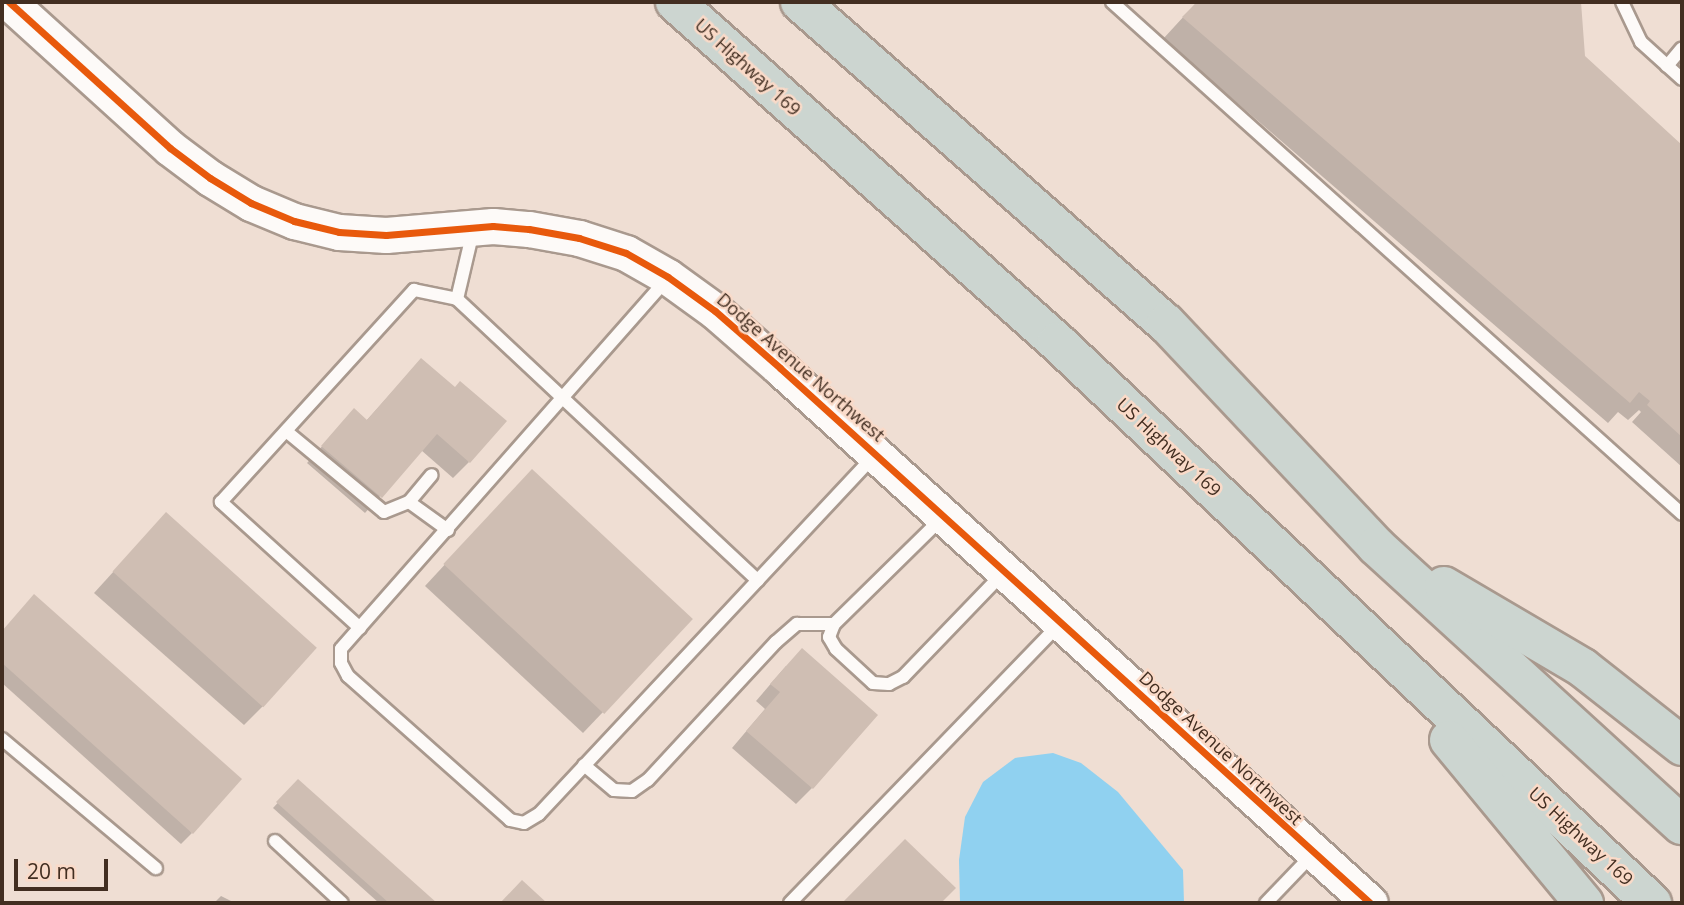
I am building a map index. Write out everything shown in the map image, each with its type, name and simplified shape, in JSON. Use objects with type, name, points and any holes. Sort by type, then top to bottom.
[{"type":"highway","name":"US Highway 169","points":[[675,2],[1057,342],[1652,903]]},
{"type":"highway","points":[[800,2],[1166,323],[1376,546],[1682,825]]},
{"type":"highway","points":[[1376,546],[1583,668],[1682,746]]},
{"type":"highway","points":[[1340,610],[1584,903]]},
{"type":"street","name":"Dodge Avenue Northwest","points":[[9,2],[170,148],[210,178],[251,202],[294,221],[339,232],[386,235],[474,228],[529,229],[579,238],[626,253],[668,277],[715,311],[876,454],[1370,903]]},
{"type":"lane","points":[[1112,2],[1682,514]]},
{"type":"lane","points":[[1622,2],[1640,42],[1682,79]]},
{"type":"lane","points":[[1667,66],[1682,48]]},
{"type":"lane","points":[[457,299],[474,228]]},
{"type":"lane","points":[[668,277],[562,401],[341,649],[341,663],[348,676],[510,820],[524,823],[539,814],[876,454]]},
{"type":"lane","points":[[360,628],[221,502],[414,290],[457,299],[562,401],[758,581]]},
{"type":"lane","points":[[286,430],[384,512],[409,502],[432,475]]},
{"type":"lane","points":[[409,502],[448,530]]},
{"type":"lane","points":[[944,517],[834,624],[830,637],[836,649],[873,683],[889,684],[903,677],[1004,572]]},
{"type":"lane","points":[[790,903],[1061,623]]},
{"type":"lane","points":[[584,765],[614,790],[632,791],[648,780],[797,624],[834,624]]},
{"type":"lane","points":[[2,739],[156,868]]},
{"type":"lane","points":[[275,841],[341,903]]},
{"type":"lane","points":[[1266,903],[1313,854]]},
{"type":"water","points":[[1053,753],[1081,763],[1118,792],[1183,870],[1184,903],[960,903],[959,860],[965,817],[983,782],[1015,758]]},
{"type":"building","points":[[1197,2],[1581,2],[1585,56],[1682,145],[1682,437],[1647,405],[1650,401],[1639,392],[1630,403],[1182,17]]},
{"type":"building","points":[[421,358],[455,387],[460,381],[507,421],[470,463],[437,434],[382,498],[321,446],[354,408],[367,420]]},
{"type":"building","points":[[532,469],[693,619],[604,714],[443,564]]},
{"type":"building","points":[[166,512],[317,648],[263,707],[112,571]]},
{"type":"building","points":[[34,594],[242,779],[193,834],[2,663],[2,631]]},
{"type":"building","points":[[802,648],[878,715],[813,789],[746,731],[780,692],[770,684]]},
{"type":"building","points":[[298,779],[437,903],[389,903],[276,802]]},
{"type":"building","points":[[905,839],[956,888],[941,903],[842,903]]},
{"type":"building","points":[[522,880],[547,903],[500,903]]},
{"type":"cycle path","points":[[9,2],[170,148],[210,178],[251,203],[294,221],[339,232],[386,235],[493,226],[529,229],[579,238],[626,253],[668,277],[715,311],[780,368],[1370,903]]}]
